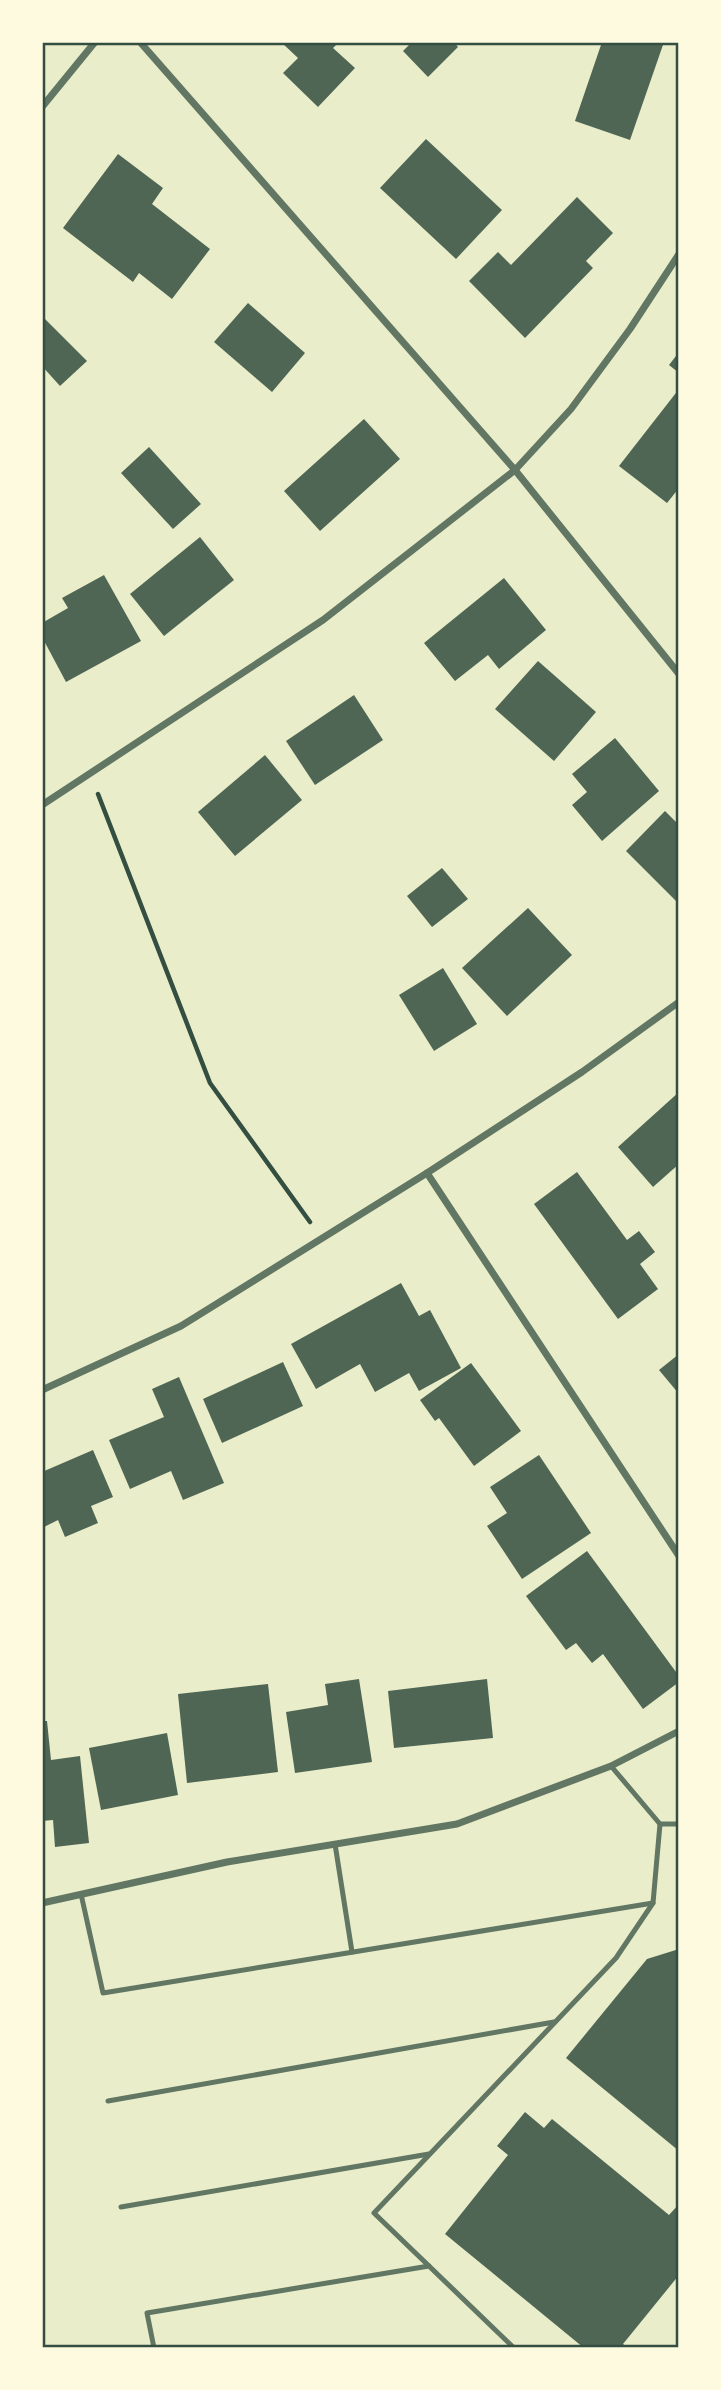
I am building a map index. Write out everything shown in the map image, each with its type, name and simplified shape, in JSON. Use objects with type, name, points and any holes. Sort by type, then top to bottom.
[{"type":"street","points":[[42,107],[95,42]]},
{"type":"street","points":[[141,42],[515,470],[679,674]]},
{"type":"street","points":[[42,805],[323,620],[515,470],[571,409],[630,329],[679,254]]},
{"type":"street","points":[[42,1390],[181,1326],[427,1173],[582,1072],[679,1002]]},
{"type":"street","points":[[427,1173],[679,1556]]},
{"type":"street","points":[[42,1903],[227,1862],[457,1824],[611,1766],[679,1731]]},
{"type":"lane","points":[[514,2348],[374,2213],[616,1958],[653,1903],[660,1824],[611,1766]]},
{"type":"lane","points":[[660,1824],[679,1824]]},
{"type":"lane","points":[[335,1844],[352,1952]]},
{"type":"lane","points":[[81,1894],[103,1993],[653,1903]]},
{"type":"lane","points":[[108,2101],[554,2022]]},
{"type":"lane","points":[[121,2207],[429,2154]]},
{"type":"lane","points":[[154,2348],[148,2313],[429,2266]]},
{"type":"path","points":[[90,774],[210,1083],[323,1238]]},
{"type":"building","points":[[281,42],[339,42],[333,48],[355,68],[318,107],[283,73],[298,58]]},
{"type":"building","points":[[412,42],[454,42],[458,47],[428,77],[403,51]]},
{"type":"building","points":[[602,42],[664,42],[630,140],[575,121]]},
{"type":"building","points":[[426,139],[502,210],[456,259],[380,188]]},
{"type":"building","points":[[118,154],[163,188],[152,204],[210,249],[172,299],[139,273],[133,282],[63,228]]},
{"type":"building","points":[[577,197],[613,233],[586,261],[593,268],[525,338],[469,281],[498,252],[511,265]]},
{"type":"building","points":[[248,303],[305,353],[272,392],[214,342]]},
{"type":"building","points":[[42,316],[87,361],[60,386],[42,366]]},
{"type":"building","points":[[679,352],[679,373],[669,365]]},
{"type":"building","points":[[679,389],[679,488],[667,503],[619,466]]},
{"type":"building","points":[[364,419],[400,459],[320,531],[284,491]]},
{"type":"building","points":[[149,447],[201,504],[173,529],[121,473]]},
{"type":"building","points":[[200,537],[234,580],[164,636],[130,594]]},
{"type":"building","points":[[104,575],[141,641],[66,682],[42,637],[42,623],[68,608],[62,598]]},
{"type":"building","points":[[504,578],[546,630],[499,669],[488,655],[455,681],[424,643]]},
{"type":"building","points":[[538,661],[596,712],[554,761],[495,709]]},
{"type":"building","points":[[354,695],[383,740],[315,785],[286,741]]},
{"type":"building","points":[[615,738],[659,791],[602,841],[572,805],[587,792],[572,774]]},
{"type":"building","points":[[265,755],[302,800],[235,856],[198,812]]},
{"type":"building","points":[[665,811],[679,825],[679,904],[626,851]]},
{"type":"building","points":[[442,868],[468,899],[432,927],[407,896]]},
{"type":"building","points":[[528,908],[572,955],[507,1016],[462,968]]},
{"type":"building","points":[[443,968],[477,1024],[434,1051],[399,995]]},
{"type":"building","points":[[679,1092],[679,1164],[653,1187],[618,1147]]},
{"type":"building","points":[[577,1172],[627,1240],[639,1231],[655,1252],[640,1264],[658,1289],[618,1319],[534,1204]]},
{"type":"building","points":[[401,1283],[419,1316],[430,1310],[461,1368],[419,1391],[409,1373],[375,1392],[360,1364],[316,1389],[291,1344]]},
{"type":"building","points":[[679,1354],[679,1394],[659,1370]]},
{"type":"building","points":[[283,1362],[303,1406],[222,1443],[203,1399]]},
{"type":"building","points":[[471,1363],[521,1431],[474,1466],[439,1418],[435,1421],[420,1400]]},
{"type":"building","points":[[179,1377],[224,1483],[183,1500],[171,1471],[130,1489],[109,1440],[164,1417],[152,1389]]},
{"type":"building","points":[[93,1450],[113,1497],[91,1506],[98,1523],[65,1537],[58,1520],[42,1528],[42,1472]]},
{"type":"building","points":[[539,1455],[591,1533],[522,1579],[487,1526],[507,1513],[490,1487]]},
{"type":"building","points":[[587,1551],[679,1676],[679,1682],[643,1709],[603,1654],[592,1663],[576,1643],[566,1650],[526,1596]]},
{"type":"building","points":[[359,1679],[372,1762],[295,1773],[286,1712],[328,1705],[325,1684]]},
{"type":"building","points":[[487,1679],[493,1738],[394,1748],[388,1691]]},
{"type":"building","points":[[268,1684],[278,1772],[187,1783],[178,1694]]},
{"type":"building","points":[[42,1721],[47,1721],[51,1760],[80,1756],[89,1843],[55,1847],[53,1820],[42,1821]]},
{"type":"building","points":[[167,1733],[178,1795],[101,1810],[89,1748]]},
{"type":"building","points":[[679,1949],[679,2151],[566,2058],[647,1959]]},
{"type":"building","points":[[525,2112],[544,2128],[552,2119],[669,2215],[679,2204],[679,2275],[623,2344],[628,2348],[584,2348],[445,2234],[508,2155],[497,2146]]}]
